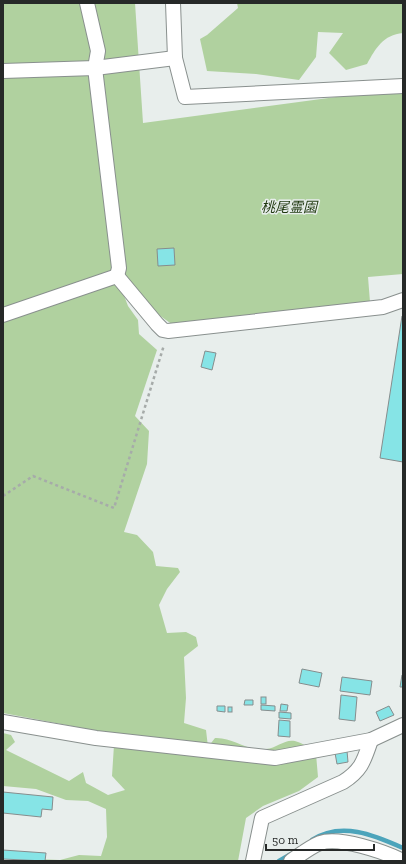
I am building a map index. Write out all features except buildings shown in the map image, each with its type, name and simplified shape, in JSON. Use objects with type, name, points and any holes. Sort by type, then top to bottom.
[{"type":"street","points":[[87,3],[98,51],[95,68],[119,268],[117,276]]},
{"type":"street","points":[[173,3],[175,58],[185,97],[403,86]]},
{"type":"street","points":[[3,71],[95,68],[175,58]]},
{"type":"street","points":[[3,315],[117,276]]},
{"type":"street","points":[[117,276],[157,324],[163,330],[168,331],[383,307],[403,300]]},
{"type":"street","points":[[3,722],[96,738],[274,758],[370,740],[403,726]]},
{"type":"street","points":[[253,861],[262,818],[343,782],[354,775],[363,764],[370,740]]},
{"type":"street","points":[[291,861],[321,843],[344,842],[384,852],[403,860]]},
{"type":"path","points":[[3,496],[32,476],[114,508],[168,331]]},
{"type":"green space","name":"桃尾霊園","points":[[3,3],[135,3],[143,123],[403,88],[403,274],[368,277],[370,302],[173,325],[114,283],[123,293],[128,306],[138,320],[139,334],[157,350],[135,416],[149,431],[147,464],[124,532],[137,535],[153,552],[156,566],[178,568],[180,572],[167,589],[159,605],[167,633],[186,632],[196,637],[198,646],[184,657],[186,698],[184,723],[206,730],[208,747],[215,738],[222,738],[247,747],[259,749],[266,749],[286,742],[294,741],[303,744],[316,754],[318,777],[299,791],[263,806],[246,818],[238,861],[23,861],[36,859],[60,860],[79,855],[101,856],[107,837],[106,809],[88,801],[66,800],[36,789],[3,786],[3,733],[11,735],[15,742],[6,750],[69,781],[83,772],[86,783],[108,795],[125,790],[112,776],[114,745],[82,728],[3,713]]},
{"type":"green space","points":[[237,3],[403,3],[403,33],[390,36],[385,39],[377,48],[367,64],[346,70],[329,53],[343,33],[318,32],[316,57],[299,80],[256,74],[207,71],[200,39],[207,35],[238,8]]},
{"type":"waterway","points":[[312,840],[323,834],[334,831],[358,832],[403,848]]},
{"type":"waterway","points":[[279,861],[291,854]]}]
